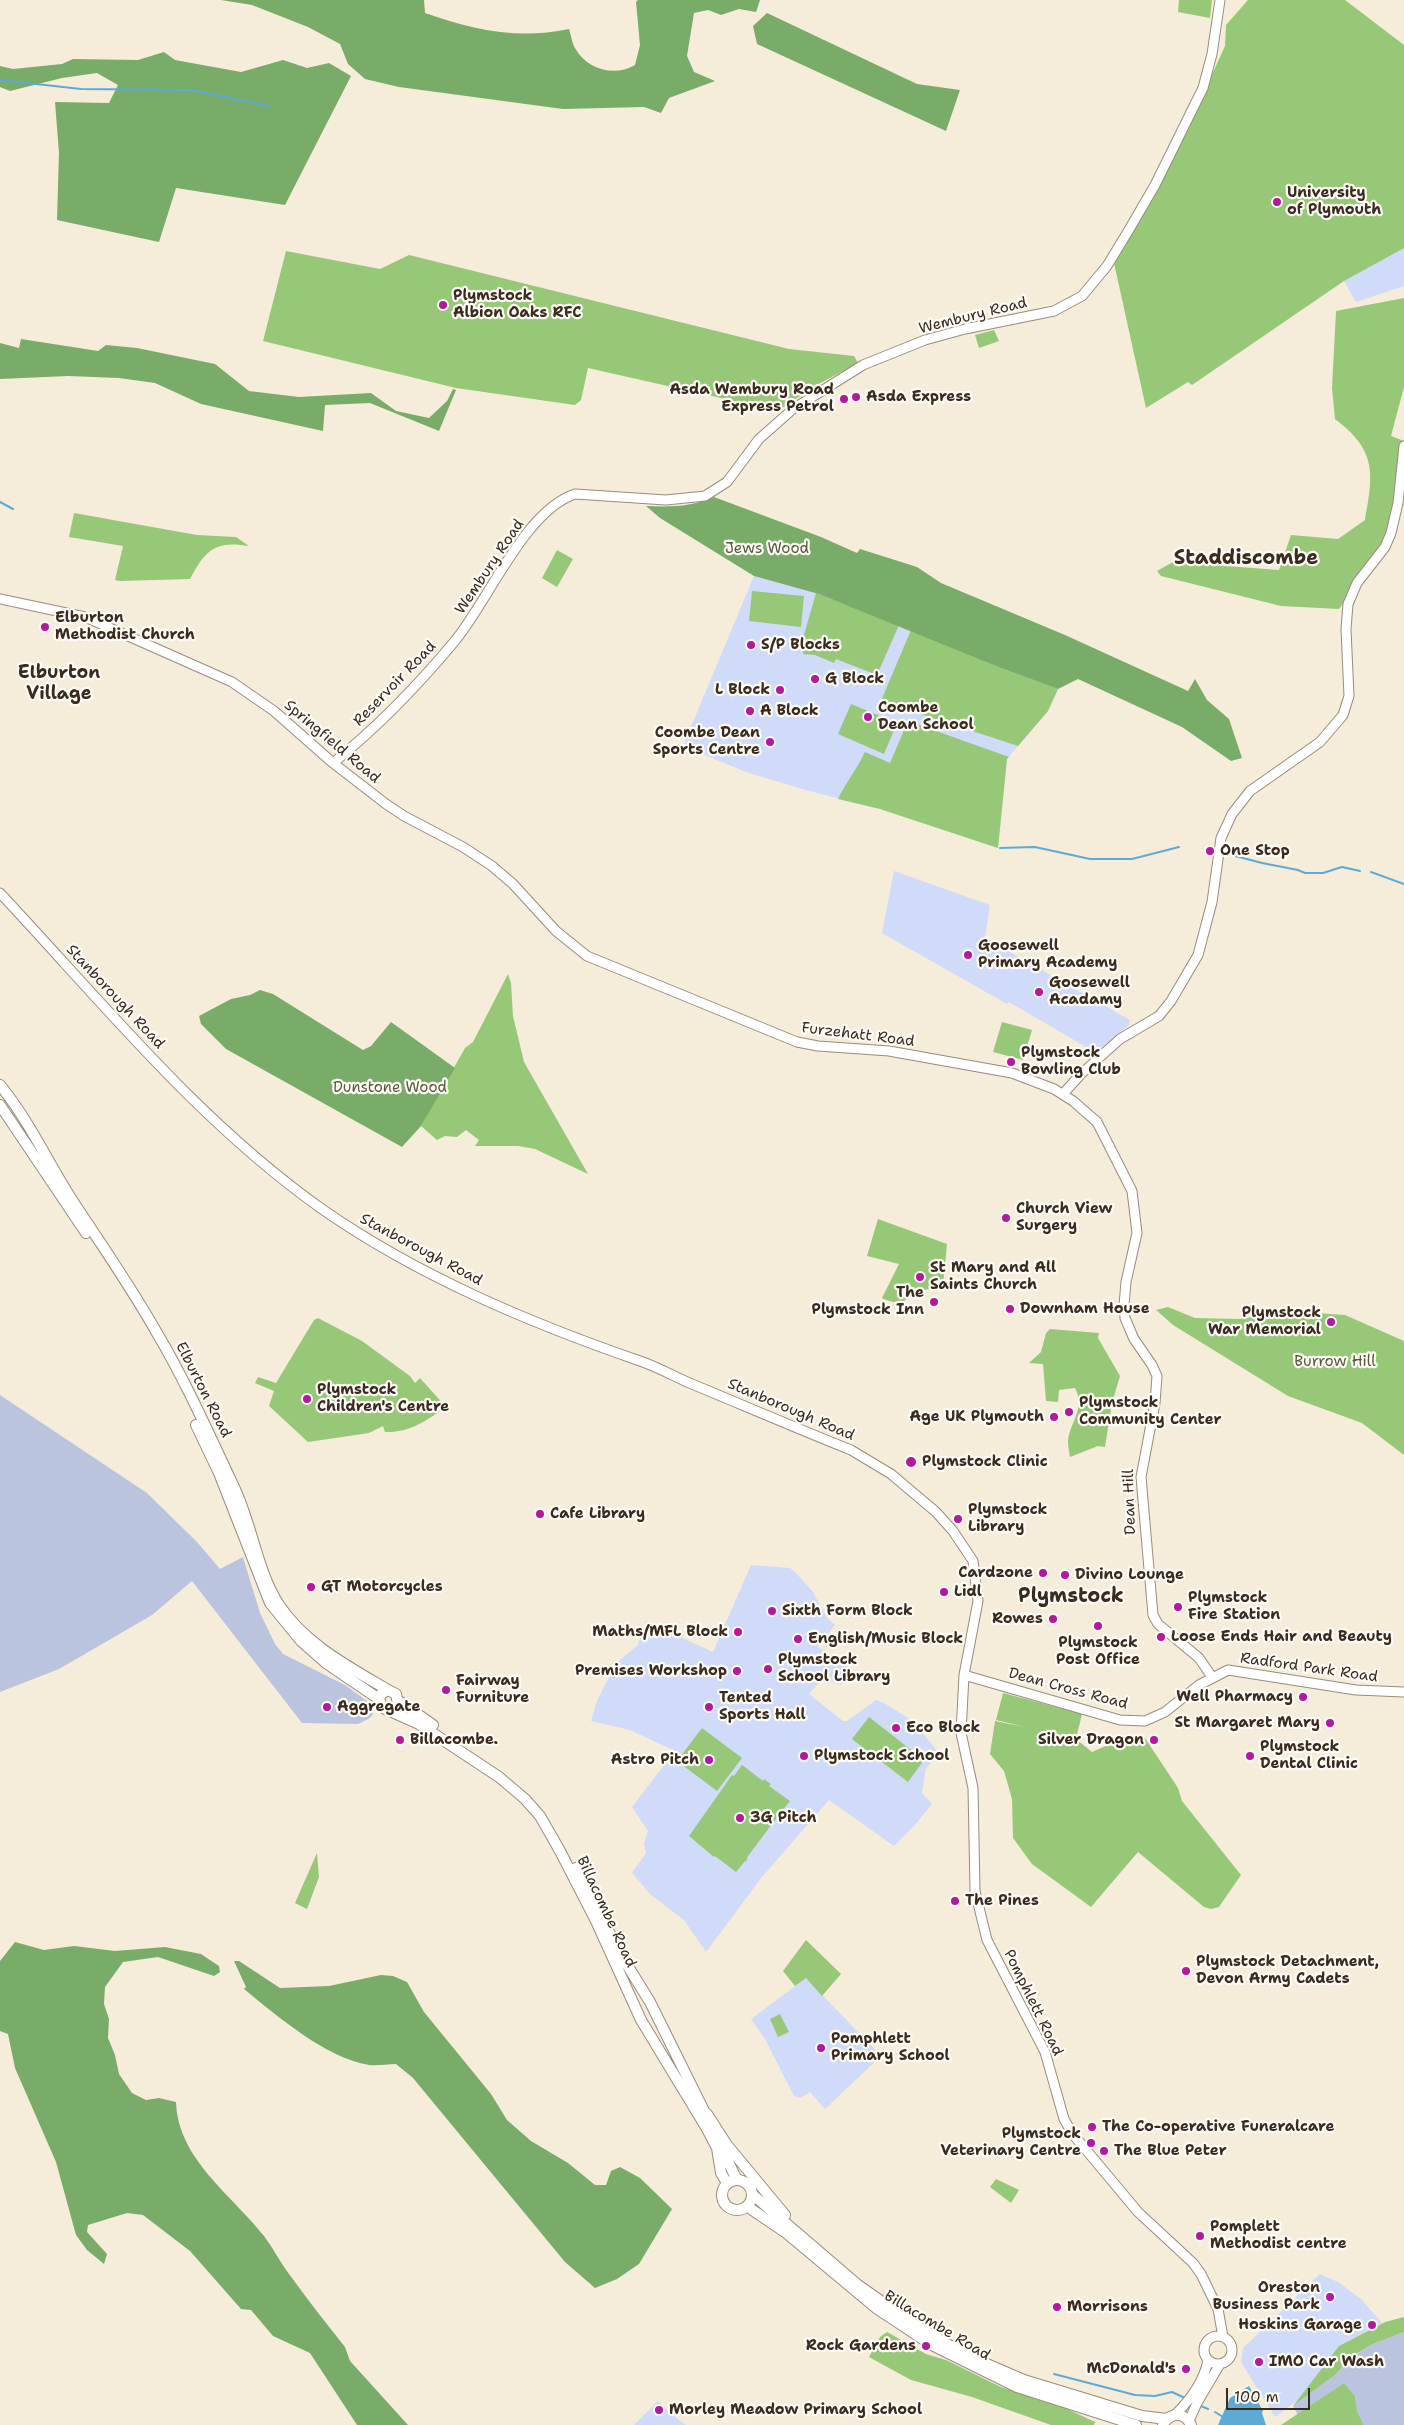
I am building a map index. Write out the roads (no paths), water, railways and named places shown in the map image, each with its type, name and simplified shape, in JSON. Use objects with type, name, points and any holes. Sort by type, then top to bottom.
[{"type":"main road","name":"Elburton Road","points":[[1,1087],[21,1110],[71,1198],[126,1280],[181,1378],[236,1491],[265,1575],[279,1605],[292,1621],[319,1646],[388,1690]]},
{"type":"main road","points":[[1,1087],[17,1118],[14,1127]]},
{"type":"main road","name":"Elburton Road","points":[[0,1105],[127,1293],[167,1362],[219,1473],[270,1603],[301,1641],[326,1663],[379,1699]]},
{"type":"main road","points":[[30,1126],[23,1130],[21,1135],[32,1154]]},
{"type":"main road","points":[[388,1690],[396,1694],[399,1700],[396,1707],[391,1710],[383,1708],[379,1699],[381,1694],[388,1690]]},
{"type":"main road","name":"Billacombe Road","points":[[399,1700],[499,1769],[535,1801],[554,1828],[658,2017],[701,2105],[732,2181]]},
{"type":"main road","name":"Billacombe Road","points":[[391,1710],[420,1724],[500,1777],[525,1798],[540,1816],[596,1921],[641,2020],[708,2129],[717,2148],[721,2173],[732,2181],[747,2183],[758,2202],[808,2240],[858,2285],[883,2303],[966,2355],[1024,2380],[1142,2416],[1168,2420],[1185,2417],[1190,2423]]},
{"type":"main road","points":[[636,1980],[648,2008],[647,2016],[641,2020]]},
{"type":"main road","points":[[658,2017],[648,2024],[662,2055]]},
{"type":"main road","name":"Billacombe Road","points":[[701,2105],[727,2146],[770,2199],[808,2240]]},
{"type":"main road","name":"Billacombe Road","points":[[732,2181],[721,2197],[725,2206],[734,2211],[748,2206],[785,2232],[876,2308],[954,2357],[1017,2388],[1136,2425]]},
{"type":"main road","points":[[748,2206],[752,2194]]},
{"type":"street","name":"Wembury Road","points":[[453,643],[478,609],[506,562],[534,526],[561,499],[575,494],[666,500],[705,496],[727,482],[758,440],[793,409],[863,365],[925,340],[965,328],[1054,311],[1082,296],[1107,266],[1150,194],[1203,88],[1212,54],[1220,0]]},
{"type":"street","points":[[1063,1094],[1080,1074],[1120,1039],[1159,1016],[1169,1004],[1198,955],[1212,902],[1221,838],[1232,814],[1250,791],[1320,742],[1343,715],[1348,696],[1346,629],[1348,604],[1357,584],[1385,547],[1391,533],[1398,503],[1404,446]]},
{"type":"street","name":"Springfield Road","points":[[0,599],[85,617],[232,682],[274,711],[333,763],[386,804],[432,831]]},
{"type":"street","name":"Reservoir Road","points":[[333,763],[392,707],[453,643]]},
{"type":"street","name":"Furzehatt Road","points":[[432,831],[463,847],[492,866],[513,884],[556,931],[587,956],[657,986],[796,1042],[818,1046],[889,1052],[987,1068],[1012,1074],[1063,1094],[1097,1122],[1132,1191],[1137,1220],[1137,1233],[1126,1282]]},
{"type":"street","name":"Stanborough Road","points":[[0,893],[169,1076],[218,1125],[266,1167],[354,1230],[414,1265],[476,1296],[589,1342],[642,1361],[851,1450],[891,1474],[920,1498],[953,1532],[973,1561],[978,1601],[964,1675]]},
{"type":"street","name":"Dean Hill","points":[[1126,1282],[1125,1318],[1134,1339],[1152,1365],[1157,1376],[1155,1402],[1140,1478],[1153,1615],[1158,1624],[1199,1658],[1212,1677]]},
{"type":"street","name":"Radford Park Road","points":[[1212,1677],[1228,1670],[1356,1690],[1404,1692]]},
{"type":"street","name":"Dean Cross Road","points":[[964,1675],[1120,1720],[1145,1721],[1165,1712],[1212,1677]]},
{"type":"street","name":"Pomphlett Road","points":[[964,1675],[961,1733],[974,1788],[975,1891],[987,1940],[1045,2052],[1064,2119],[1072,2133],[1138,2212],[1193,2263],[1202,2274],[1214,2298],[1223,2337]]},
{"type":"street","points":[[1219,2318],[1213,2337],[1204,2346],[1204,2354],[1208,2360],[1220,2364]]},
{"type":"street","points":[[1190,2423],[1196,2403],[1220,2364],[1227,2361],[1232,2352],[1229,2341],[1223,2337],[1213,2337]]},
{"type":"street","points":[[1168,2420],[1192,2395],[1205,2372],[1208,2360]]},
{"type":"water","points":[[1249,2386],[1263,2411],[1266,2425],[1218,2425],[1230,2398]]},
{"type":"waterway","points":[[0,80],[81,89],[191,90],[269,106]]},
{"type":"waterway","points":[[0,502],[13,509]]},
{"type":"waterway","points":[[1000,848],[1035,847],[1090,859],[1132,859],[1179,847]]},
{"type":"waterway","points":[[1224,853],[1305,873],[1323,873],[1342,867],[1360,871]]},
{"type":"waterway","points":[[1371,872],[1404,884]]},
{"type":"waterway","points":[[1054,2374],[1135,2395],[1155,2396],[1172,2392],[1185,2398]]},
{"type":"waterway","points":[[1201,2406],[1208,2409]]},
{"type":"waterway","points":[[1215,2412],[1223,2417]]},
{"type":"place","name":"University of Plymouth","points":[[1277,202]]},
{"type":"place","name":"Plymstock Albion Oaks RFC","points":[[443,305]]},
{"type":"place","name":"Asda Express","points":[[856,397]]},
{"type":"place","name":"Asda Wembury Road Express Petrol","points":[[844,399]]},
{"type":"place","name":"Elburton Methodist Church","points":[[45,627]]},
{"type":"place","name":"S/P Blocks","points":[[751,645]]},
{"type":"place","name":"G Block","points":[[815,679]]},
{"type":"place","name":"L Block","points":[[780,690]]},
{"type":"place","name":"A Block","points":[[750,711]]},
{"type":"place","name":"Coombe Dean School","points":[[868,717]]},
{"type":"place","name":"Coombe Dean Sports Centre","points":[[770,742]]},
{"type":"place","name":"One Stop","points":[[1210,851]]},
{"type":"place","name":"Goosewell Primary Academy","points":[[968,955]]},
{"type":"place","name":"Goosewell Acadamy","points":[[1039,992]]},
{"type":"place","name":"Plymstock Bowling Club","points":[[1011,1062]]},
{"type":"place","name":"Church View Surgery","points":[[1006,1218]]},
{"type":"place","name":"St Mary and All Saints Church","points":[[920,1277]]},
{"type":"place","name":"The Plymstock Inn","points":[[934,1302]]},
{"type":"place","name":"Downham House","points":[[1010,1309]]},
{"type":"place","name":"Plymstock War Memorial","points":[[1331,1322]]},
{"type":"place","name":"Plymstock Children's Centre","points":[[307,1399]]},
{"type":"place","name":"Plymstock Community Center","points":[[1069,1412]]},
{"type":"place","name":"Age UK Plymouth","points":[[1054,1417]]},
{"type":"place","name":"Plymstock Clinic","points":[[911,1462]]},
{"type":"place","name":"Cafe Library","points":[[540,1514]]},
{"type":"place","name":"Plymstock Library","points":[[958,1519]]},
{"type":"place","name":"Cardzone","points":[[1043,1573]]},
{"type":"place","name":"Divino Lounge","points":[[1065,1575]]},
{"type":"place","name":"GT Motorcycles","points":[[311,1587]]},
{"type":"place","name":"Lidl","points":[[944,1592]]},
{"type":"place","name":"Plymstock Fire Station","points":[[1178,1607]]},
{"type":"place","name":"Sixth Form Block","points":[[772,1611]]},
{"type":"place","name":"Rowes","points":[[1053,1619]]},
{"type":"place","name":"Plymstock Post Office","points":[[1098,1626]]},
{"type":"place","name":"Maths/MFL Block","points":[[738,1632]]},
{"type":"place","name":"Loose Ends Hair and Beauty","points":[[1161,1637]]},
{"type":"place","name":"English/Music Block","points":[[798,1639]]},
{"type":"place","name":"Plymstock School Library","points":[[768,1669]]},
{"type":"place","name":"Premises Workshop","points":[[737,1671]]},
{"type":"place","name":"Fairway Furniture","points":[[446,1690]]},
{"type":"place","name":"Well Pharmacy","points":[[1303,1697]]},
{"type":"place","name":"Aggregate","points":[[327,1707]]},
{"type":"place","name":"Tented Sports Hall","points":[[709,1707]]},
{"type":"place","name":"St Margaret Mary","points":[[1330,1723]]},
{"type":"place","name":"Eco Block","points":[[896,1728]]},
{"type":"place","name":"Billacombe.","points":[[400,1740]]},
{"type":"place","name":"Silver Dragon","points":[[1154,1740]]},
{"type":"place","name":"Plymstock School","points":[[804,1756]]},
{"type":"place","name":"Plymstock Dental Clinic","points":[[1250,1756]]},
{"type":"place","name":"Astro Pitch","points":[[709,1760]]},
{"type":"place","name":"3G Pitch","points":[[740,1818]]},
{"type":"place","name":"The Pines","points":[[955,1901]]},
{"type":"place","name":"Plymstock Detachment, Devon Army Cadets","points":[[1186,1971]]},
{"type":"place","name":"Pomphlett Primary School","points":[[821,2048]]},
{"type":"place","name":"The Co-operative Funeralcare","points":[[1092,2127]]},
{"type":"place","name":"Plymstock Veterinary Centre","points":[[1091,2143]]},
{"type":"place","name":"The Blue Peter","points":[[1104,2151]]},
{"type":"place","name":"Pomplett Methodist centre","points":[[1200,2236]]},
{"type":"place","name":"Oreston Business Park","points":[[1330,2297]]},
{"type":"place","name":"Morrisons","points":[[1057,2307]]},
{"type":"place","name":"Hoskins Garage","points":[[1372,2325]]},
{"type":"place","name":"Rock Gardens","points":[[926,2346]]},
{"type":"place","name":"IMO Car Wash","points":[[1259,2362]]},
{"type":"place","name":"McDonald's","points":[[1186,2369]]},
{"type":"place","name":"Morley Meadow Primary School","points":[[659,2410]]},
{"type":"district","name":"Staddiscombe","points":[[1246,559]]},
{"type":"district","name":"Elburton Village","points":[[59,683]]},
{"type":"district","name":"Plymstock","points":[[1071,1597]]},
{"type":"park label","name":"Jews Wood","points":[[767,549]]},
{"type":"park label","name":"Dunstone Wood","points":[[390,1088]]},
{"type":"park label","name":"Burrow Hill","points":[[1335,1362]]}]
